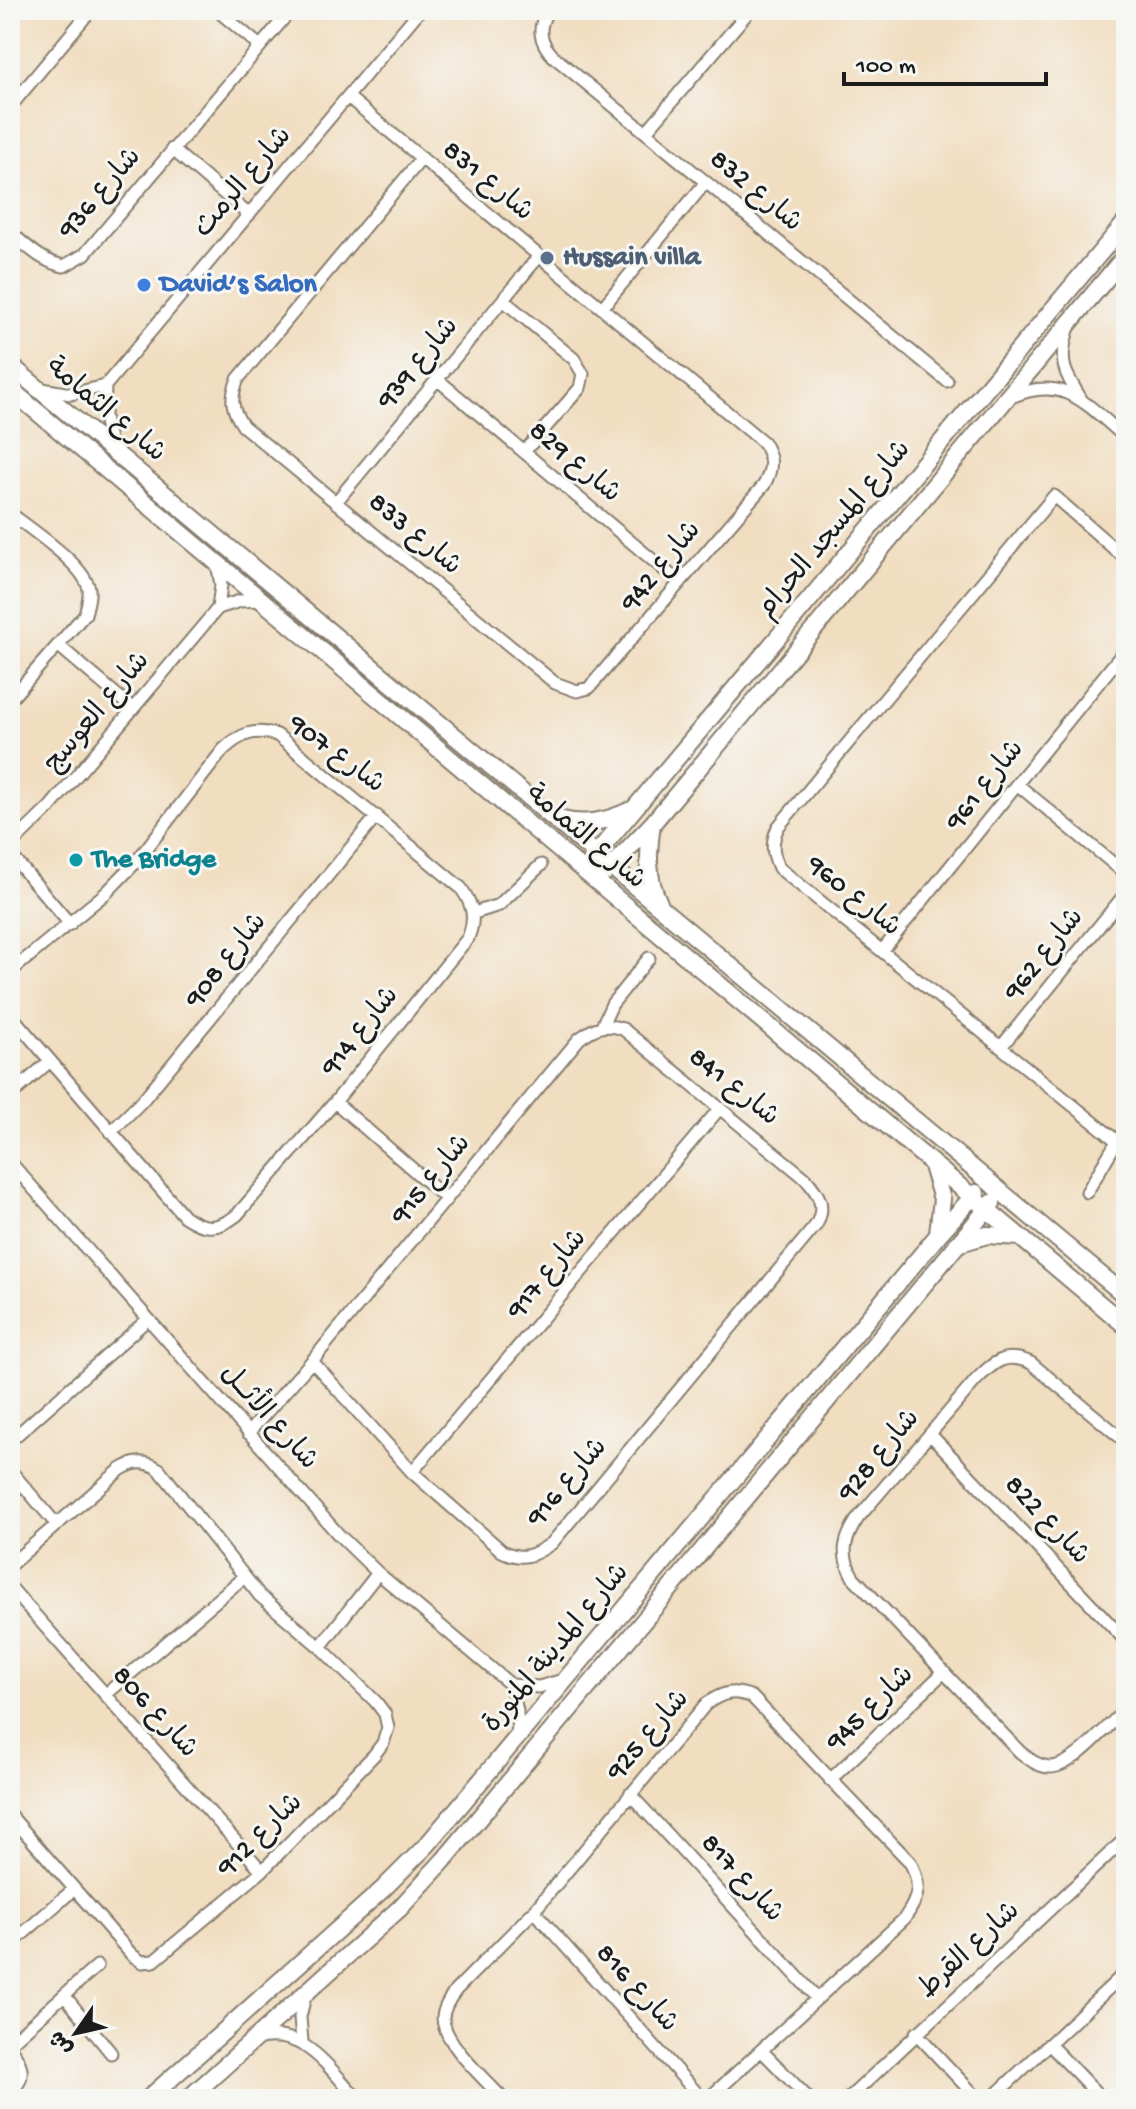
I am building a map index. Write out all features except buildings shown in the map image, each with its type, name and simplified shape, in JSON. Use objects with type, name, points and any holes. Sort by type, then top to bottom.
[{"type":"street","points":[[10,107],[91,10]]},
{"type":"street","points":[[217,10],[260,46]]},
{"type":"street","name":"شارع 936","points":[[10,232],[41,258],[64,266],[85,254],[291,10]]},
{"type":"street","name":"شارع الرمث","points":[[105,386],[420,10]]},
{"type":"street","name":"شارع 832","points":[[548,10],[541,23],[541,35],[544,46],[553,56],[947,381]]},
{"type":"street","points":[[646,132],[750,10]]},
{"type":"street","name":"شارع 831","points":[[348,97],[763,442],[772,463]]},
{"type":"street","name":"شارع 936","points":[[172,149],[249,215]]},
{"type":"street","name":"شارع 833","points":[[422,158],[238,379],[231,403],[243,426],[555,683],[577,691]]},
{"type":"street","points":[[602,308],[706,182]]},
{"type":"street","name":"شارع المسجد الحرام","points":[[590,861],[1126,222]]},
{"type":"street","name":"شارع المسجد الحرام","points":[[597,882],[652,824],[1126,255]]},
{"type":"street","name":"شارع 939","points":[[336,502],[539,256]]},
{"type":"street","points":[[503,300],[574,359],[583,374],[580,388],[524,452]]},
{"type":"street","points":[[1070,322],[1061,358],[1066,375],[1081,400]]},
{"type":"street","name":"شارع الثمامة","points":[[10,365],[552,818],[590,861],[597,882],[970,1197],[994,1200],[1020,1237],[1126,1326]]},
{"type":"street","name":"شارع 829","points":[[437,379],[680,583]]},
{"type":"street","points":[[38,387],[71,394],[105,386],[104,417],[112,451]]},
{"type":"street","points":[[1006,399],[1040,387],[1055,388],[1081,400],[1126,438]]},
{"type":"street","name":"شارع الثمامة","points":[[10,389],[421,733],[590,861]]},
{"type":"street","name":"شارع 942","points":[[577,691],[589,688],[599,679],[764,485],[772,463]]},
{"type":"street","name":"شارع 960","points":[[1117,1141],[779,868],[772,853],[772,839],[778,827],[1054,496],[1126,559]]},
{"type":"street","points":[[10,513],[73,566],[89,587],[85,614],[10,700]]},
{"type":"street","points":[[217,563],[221,585],[218,608],[240,601],[262,600]]},
{"type":"street","name":"شارع العوسج","points":[[10,846],[50,807],[218,608]]},
{"type":"street","points":[[59,646],[133,709]]},
{"type":"street","name":"شارع 961","points":[[882,951],[1126,649]]},
{"type":"street","name":"شارع 907","points":[[10,972],[106,893],[136,862],[223,750],[249,732],[277,735],[461,888],[474,913]]},
{"type":"street","points":[[1018,785],[1126,874]]},
{"type":"street","points":[[552,818],[586,824],[607,822],[636,808]]},
{"type":"street","name":"شارع 908","points":[[111,1132],[152,1089],[377,816]]},
{"type":"street","points":[[652,824],[649,870],[661,908]]},
{"type":"street","points":[[10,854],[70,924]]},
{"type":"street","points":[[590,861],[602,868],[612,866]]},
{"type":"street","points":[[474,913],[499,905],[541,865]]},
{"type":"street","name":"شارع الثمامة","points":[[612,866],[994,1200],[1126,1296]]},
{"type":"street","name":"شارع 962","points":[[1001,1047],[1126,893]]},
{"type":"street","name":"شارع 914","points":[[111,1132],[184,1216],[197,1225],[211,1228],[225,1224],[237,1215],[335,1102],[468,938],[474,913]]},
{"type":"street","name":"شارع 915","points":[[248,1433],[312,1361],[579,1039],[590,1030],[602,1026],[612,1004],[649,958]]},
{"type":"street","points":[[10,1014],[111,1132]]},
{"type":"street","name":"شارع 841","points":[[602,1026],[623,1029],[805,1178],[822,1202]]},
{"type":"street","points":[[10,1096],[50,1061]]},
{"type":"street","points":[[335,1102],[447,1199]]},
{"type":"street","name":"شارع 917","points":[[412,1472],[720,1108]]},
{"type":"street","points":[[1087,1192],[1126,1130]]},
{"type":"street","name":"شارع الأثــل","points":[[10,1162],[338,1534],[378,1573],[511,1685]]},
{"type":"street","points":[[931,1164],[942,1199],[938,1235]]},
{"type":"street","name":"شارع المدينة المنورة","points":[[148,2099],[402,1871],[970,1197]]},
{"type":"street","points":[[994,1200],[1126,1307]]},
{"type":"street","name":"شارع المدينة المنورة","points":[[188,2099],[400,1908],[444,1860],[994,1200]]},
{"type":"street","name":"شارع 916","points":[[312,1361],[412,1472],[502,1551],[515,1558],[527,1558],[552,1543],[816,1225],[822,1202]]},
{"type":"street","points":[[956,1245],[987,1235],[1020,1237]]},
{"type":"street","points":[[10,1441],[147,1320]]},
{"type":"street","name":"شارع 928","points":[[1126,1442],[1031,1363],[1018,1357],[1005,1358],[990,1366],[858,1518],[848,1534],[844,1549],[846,1564],[853,1577],[1033,1763],[1051,1767],[1065,1763],[1126,1709]]},
{"type":"street","name":"شارع 822","points":[[930,1434],[1126,1641]]},
{"type":"street","name":"شارع 912","points":[[10,1565],[120,1470],[130,1464],[151,1464],[159,1469],[244,1577],[376,1702],[385,1714],[388,1728],[383,1743],[374,1755],[262,1871],[154,1961],[142,1962],[132,1955],[10,1815]]},
{"type":"street","points":[[10,1470],[57,1525]]},
{"type":"street","points":[[320,1647],[378,1573]]},
{"type":"street","points":[[105,1695],[244,1577]]},
{"type":"street","name":"شارع 806","points":[[10,1587],[262,1871]]},
{"type":"street","name":"شارع 945","points":[[830,1780],[944,1672]]},
{"type":"street","points":[[518,1737],[517,1711],[511,1685],[539,1687],[566,1678]]},
{"type":"street","name":"شارع 925","points":[[503,2099],[447,2033],[443,2019],[447,2004],[456,1990],[534,1911],[706,1704],[728,1691],[752,1697],[910,1862],[918,1877],[920,1890],[914,1906],[904,1919],[705,2099]]},
{"type":"street","name":"شارع 817","points":[[630,1794],[816,1997]]},
{"type":"street","name":"شارع القرط","points":[[848,2099],[1126,1838]]},
{"type":"street","points":[[10,1945],[74,1889]]},
{"type":"street","name":"شارع 816","points":[[534,1911],[705,2099]]},
{"type":"street","points":[[10,2093],[17,2087],[23,2072],[10,2046],[97,1966]]},
{"type":"street","points":[[991,2099],[1126,1972]]},
{"type":"street","points":[[302,2042],[300,2017],[306,1993]]},
{"type":"street","points":[[64,1995],[111,2053]]},
{"type":"street","points":[[916,2033],[978,2099]]},
{"type":"street","points":[[253,2040],[278,2036],[302,2042],[358,2099]]},
{"type":"street","points":[[1049,2044],[1102,2099]]},
{"type":"street","points":[[761,2050],[809,2099]]},
{"type":"place","name":"Hussain villa","points":[[547,258]]},
{"type":"place","name":"David’s Salon","points":[[144,285]]},
{"type":"place","name":"The Bridge","points":[[76,860]]}]
